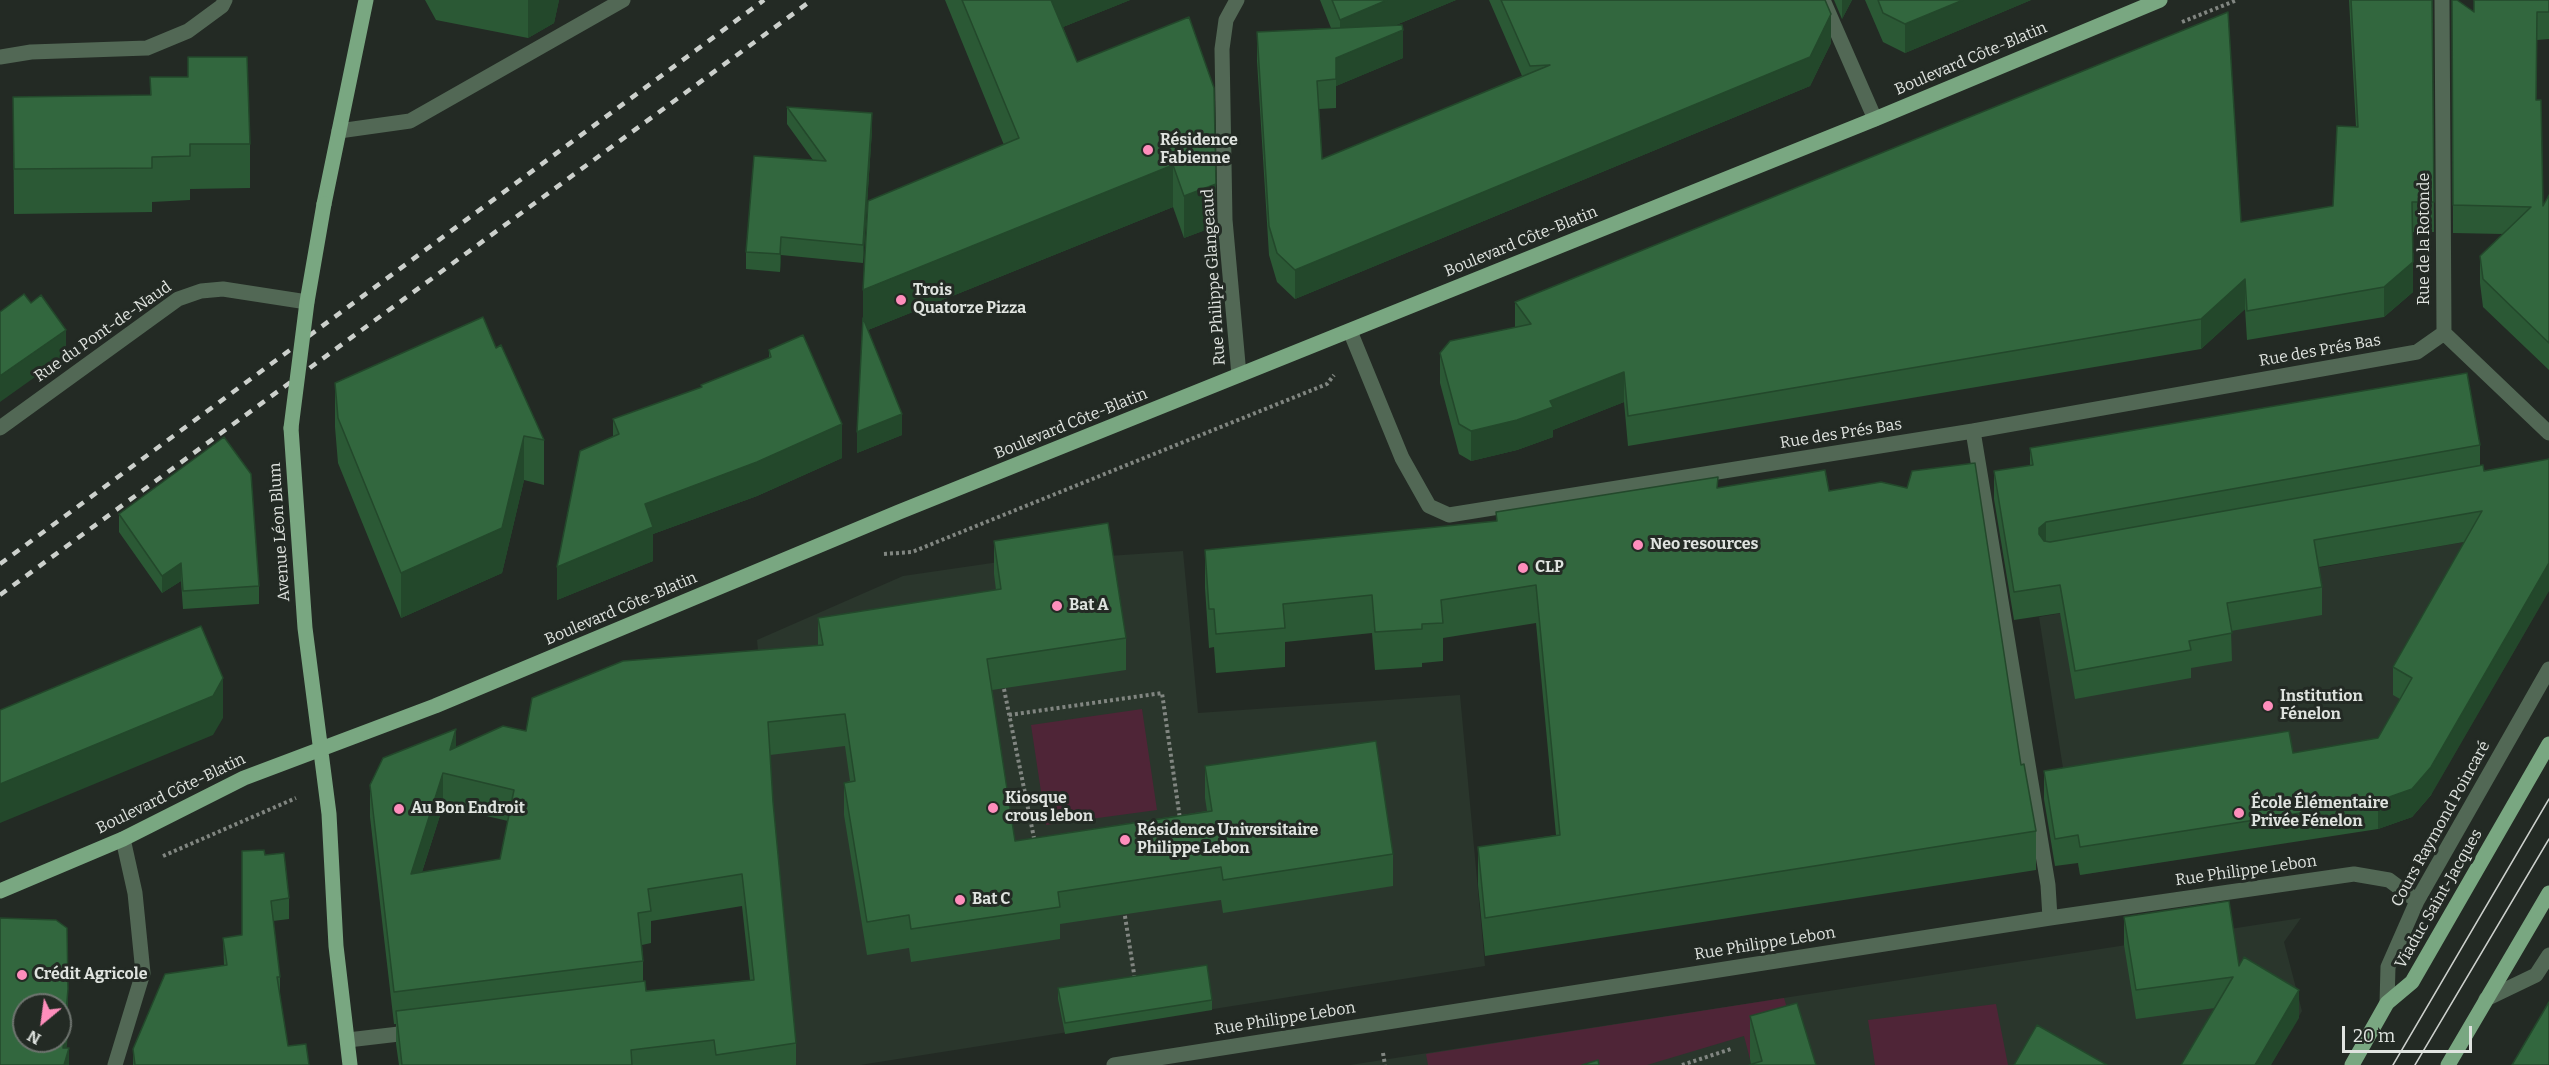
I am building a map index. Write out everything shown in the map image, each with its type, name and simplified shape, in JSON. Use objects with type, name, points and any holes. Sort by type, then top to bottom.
[{"type":"main road","name":"Avenue Léon Blum","points":[[350,1065],[336,946],[325,784],[305,628],[291,428],[307,302],[324,204],[366,0]]},
{"type":"main road","name":"Boulevard Côte-Blatin","points":[[0,891],[123,839],[244,777],[435,706],[899,512],[1875,119],[2160,0]]},
{"type":"main road","name":"Viaduc Saint-Jacques","points":[[2352,1065],[2387,1003],[2412,982],[2549,744]]},
{"type":"main road","points":[[2448,1065],[2549,893]]},
{"type":"street","points":[[0,57],[41,52],[147,48],[188,31],[222,6],[225,0]]},
{"type":"street","points":[[339,131],[410,121],[623,0]]},
{"type":"street","name":"Rue Philippe Glangeaud","points":[[1237,0],[1226,20],[1222,49],[1225,220],[1239,375]]},
{"type":"street","points":[[1823,0],[1875,119]]},
{"type":"street","name":"Rue de la Rotonde","points":[[2442,0],[2444,333]]},
{"type":"street","name":"Rue du Pont-de-Naud","points":[[0,428],[178,299],[201,291],[224,289],[307,302]]},
{"type":"street","name":"Rue des Prés Bas","points":[[1350,331],[1402,458],[1429,506],[1449,515],[1973,430],[2417,352],[2444,333]]},
{"type":"street","points":[[2444,333],[2549,433]]},
{"type":"street","points":[[1973,430],[2048,885],[2050,918]]},
{"type":"street","name":"Cours Raymond Poincaré","points":[[2387,1003],[2388,967],[2417,901],[2549,669]]},
{"type":"street","points":[[115,1065],[143,973],[135,893],[123,839]]},
{"type":"street","name":"Rue Philippe Lebon","points":[[1114,1065],[2050,918],[2354,874],[2389,880],[2417,901]]},
{"type":"street","points":[[2486,999],[2536,975],[2549,955]]},
{"type":"street","points":[[348,1040],[430,1030]]},
{"type":"path","points":[[2171,27],[2237,0]]},
{"type":"path","points":[[877,554],[912,552],[1327,384],[1344,364],[1360,358]]},
{"type":"path","points":[[1004,689],[1036,845],[1047,844]]},
{"type":"path","points":[[1009,715],[1162,693],[1180,823]]},
{"type":"path","points":[[130,870],[264,815],[325,784]]},
{"type":"path","points":[[1124,908],[1136,987]]},
{"type":"path","points":[[1682,1065],[1731,1049]]},
{"type":"path","points":[[1383,1052],[1385,1065]]},
{"type":"shaded area","name":"Institution Fénelon","points":[[2549,527],[2549,591],[2431,795],[2412,817],[2302,840],[2080,875],[2039,617]]},
{"type":"shaded area","name":"Résidence Universitaire Philippe Lebon","points":[[1183,551],[1198,713],[1460,695],[1485,966],[860,1065],[795,1065],[757,640],[903,576],[1040,556],[1108,556]]},
{"type":"shaded area","points":[[1142,709],[1157,810],[1046,825],[1031,725]]},
{"type":"shaded area","points":[[2301,918],[2284,942],[2302,1011],[2271,1065],[1350,1065]]},
{"type":"shaded area","points":[[1784,998],[1798,1045],[1750,1059],[1744,1036],[1647,1065],[1428,1065],[1426,1054]]},
{"type":"shaded area","points":[[1996,1004],[2008,1065],[1875,1065],[1868,1020]]},
{"type":"building","name":"Résidence Fabienne","points":[[962,0],[1051,0],[1077,62],[1189,17],[1214,88],[1216,184],[1184,196],[1173,165],[863,290],[868,201],[1019,138]]},
{"type":"building","points":[[1332,0],[1387,0],[1340,20]]},
{"type":"building","points":[[1501,0],[1825,0],[1831,14],[1810,57],[1295,270],[1277,253],[1269,226],[1257,32],[1402,25],[1403,30],[1336,58],[1336,79],[1317,81],[1322,159],[1550,65],[1530,66]]},
{"type":"building","points":[[1878,0],[1963,0],[1905,24],[1883,13]]},
{"type":"building","points":[[2351,0],[2432,0],[2434,202],[2412,202],[2413,262],[2384,287],[2247,311],[2245,279],[2201,319],[1628,416],[1624,372],[1550,401],[1553,407],[1517,420],[1471,431],[1459,424],[1440,353],[1450,341],[1531,324],[1515,302],[2228,12],[2241,222],[2333,206],[2337,126],[2358,127]]},
{"type":"building","points":[[2452,0],[2457,0],[2474,12],[2474,0],[2549,0],[2549,12],[2537,12],[2536,100],[2541,100],[2543,206],[2549,195],[2549,343],[2483,279],[2480,256],[2531,207],[2453,205]]},
{"type":"building","points":[[188,57],[247,57],[250,144],[190,144],[190,156],[152,157],[152,168],[14,169],[13,97],[151,95],[150,77],[188,77]]},
{"type":"building","points":[[787,107],[872,113],[863,245],[781,237],[780,254],[746,252],[754,156],[826,161]]},
{"type":"building","points":[[24,294],[31,303],[41,295],[66,330],[0,376],[0,312]]},
{"type":"building","points":[[483,317],[496,348],[501,345],[544,440],[524,436],[502,528],[401,573],[338,418],[335,383]]},
{"type":"building","points":[[863,318],[902,414],[857,432]]},
{"type":"building","points":[[803,335],[842,424],[757,462],[645,504],[653,527],[557,567],[580,451],[619,434],[613,419],[702,387],[701,385],[771,357],[769,350]]},
{"type":"building","points":[[2467,373],[2480,445],[2046,522],[2039,528],[2039,534],[2044,541],[2050,542],[2483,465],[2484,471],[2549,459],[2549,563],[2431,767],[2412,789],[2378,801],[2080,847],[2078,835],[2055,839],[2044,771],[2289,731],[2293,753],[2378,738],[2412,678],[2393,667],[2482,511],[2314,540],[2322,587],[2227,603],[2232,633],[2189,641],[2191,650],[2075,671],[2060,585],[2014,592],[1994,471],[2033,465],[2030,448]]},
{"type":"building","points":[[224,437],[251,474],[259,586],[183,591],[181,563],[162,576],[119,514]]},
{"type":"building","points":[[1975,463],[2021,765],[2024,764],[2036,831],[1485,918],[1478,847],[1560,835],[1536,585],[1441,600],[1443,623],[1422,624],[1422,629],[1375,632],[1372,595],[1283,604],[1285,628],[1216,634],[1214,609],[1209,609],[1205,550],[1497,521],[1496,512],[1718,477],[1717,488],[1825,470],[1829,491],[1881,482],[1907,488],[1912,471]]},
{"type":"building","points":[[1108,523],[1126,638],[987,659],[1015,841],[1212,811],[1205,766],[1376,741],[1393,854],[1223,880],[1221,867],[1058,892],[1060,907],[911,929],[909,915],[867,922],[844,783],[855,781],[845,714],[768,722],[773,802],[796,1043],[716,1055],[714,1040],[631,1050],[632,1065],[402,1065],[396,1011],[645,981],[646,991],[754,980],[742,874],[648,889],[651,911],[638,913],[643,961],[394,992],[370,785],[383,758],[456,729],[450,750],[503,726],[526,731],[532,698],[623,661],[823,645],[818,618],[1001,589],[994,541]],"holes":[[[443,773],[514,790],[500,859],[411,874]]]},
{"type":"building","points":[[201,626],[223,678],[213,696],[0,784],[0,710]]},
{"type":"building","points":[[264,850],[265,855],[284,853],[289,898],[271,901],[280,977],[277,977],[288,1046],[306,1044],[309,1065],[135,1065],[133,1049],[165,974],[227,965],[223,938],[242,935],[242,851]]},
{"type":"building","points":[[2229,901],[2239,966],[2244,957],[2299,990],[2255,1065],[2181,1065],[2233,977],[2136,990],[2124,917]]},
{"type":"building","points":[[0,918],[56,920],[67,928],[68,993],[12,993],[12,1053],[68,1053],[64,1065],[0,1065]]},
{"type":"building","points":[[1207,965],[1212,1000],[1065,1023],[1058,988]]},
{"type":"building","points":[[2549,1002],[2549,1065],[2512,1065]]},
{"type":"building","points":[[1797,1003],[1816,1065],[1749,1065],[1762,1061],[1750,1016]]},
{"type":"building","points":[[2037,1025],[2107,1065],[2014,1065]]},
{"type":"building","points":[[1598,1060],[1599,1065],[1582,1065]]},
{"type":"tram line","points":[[2393,1065],[2549,799]]},
{"type":"tram line","points":[[2415,1065],[2549,839]]},
{"type":"railway","points":[[0,564],[764,0]]},
{"type":"railway","points":[[0,595],[812,0]]},
{"type":"place","name":"Résidence Fabienne","points":[[1148,150]]},
{"type":"place","name":"Trois Quatorze Pizza","points":[[901,300]]},
{"type":"place","name":"Neo resources","points":[[1638,545]]},
{"type":"place","name":"CLP","points":[[1523,568]]},
{"type":"place","name":"Bat A","points":[[1057,606]]},
{"type":"place","name":"Institution Fénelon","points":[[2268,706]]},
{"type":"place","name":"Kiosque crous lebon","points":[[993,808]]},
{"type":"place","name":"Au Bon Endroit","points":[[399,809]]},
{"type":"place","name":"École Élémentaire Privée Fénelon","points":[[2239,813]]},
{"type":"place","name":"Résidence Universitaire Philippe Lebon","points":[[1125,840]]},
{"type":"place","name":"Bat C","points":[[960,900]]},
{"type":"place","name":"Crédit Agricole","points":[[22,975]]}]
